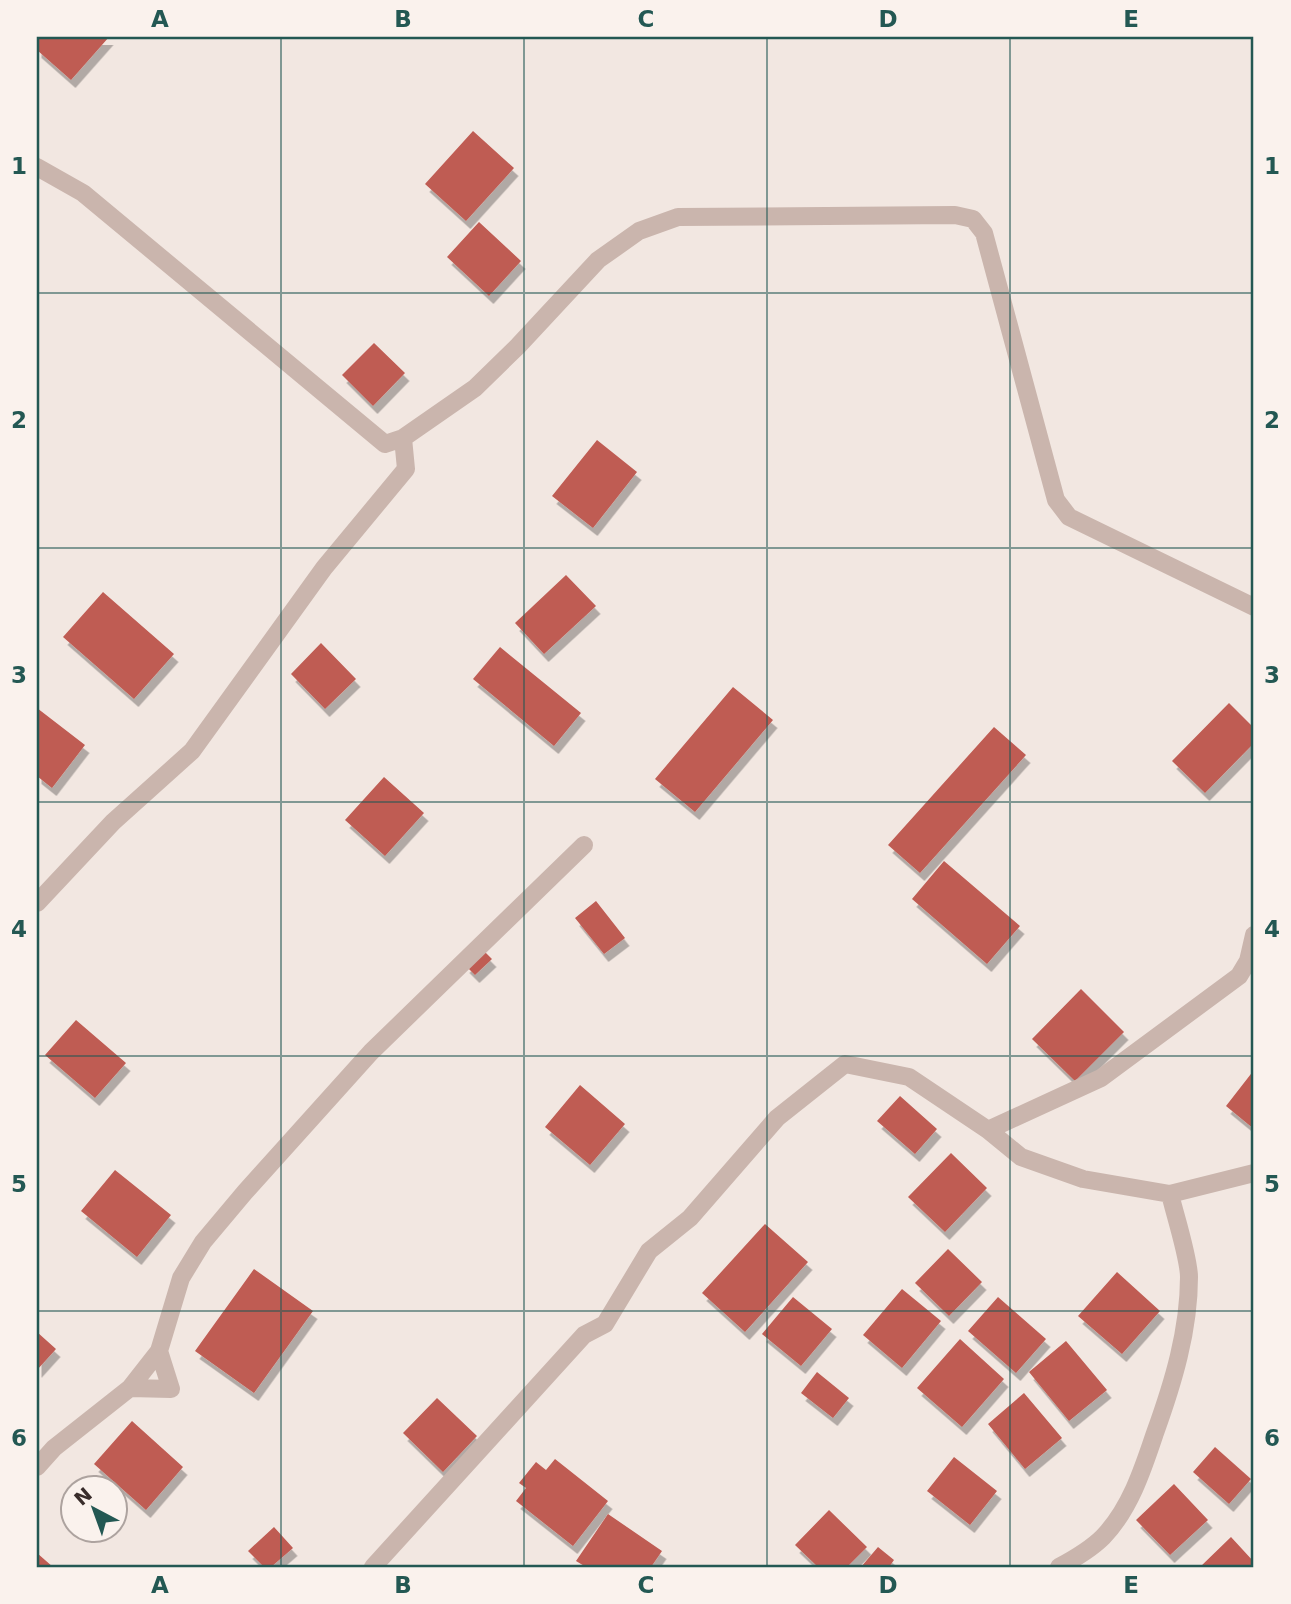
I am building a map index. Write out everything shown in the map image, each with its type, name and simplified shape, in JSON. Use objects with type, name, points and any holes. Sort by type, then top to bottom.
[{"type":"street","points":[[37,167],[83,193],[385,444],[403,438],[475,388],[598,260],[639,231],[678,217],[955,215],[973,219],[984,233],[1056,500],[1069,517],[1254,607]]},
{"type":"street","points":[[37,903],[113,822],[192,751],[324,568],[406,469],[403,438]]},
{"type":"street","points":[[37,1467],[54,1448],[130,1388],[159,1351],[181,1278],[203,1242],[245,1192],[371,1052],[583,845]]},
{"type":"street","points":[[988,1130],[1101,1078],[1240,976],[1248,961],[1254,935]]},
{"type":"street","points":[[373,1567],[584,1335],[605,1324],[649,1251],[690,1218],[778,1118],[845,1064],[909,1077],[988,1130],[1021,1157],[1083,1179],[1170,1194],[1254,1173]]},
{"type":"street","points":[[1059,1567],[1081,1555],[1104,1536],[1118,1516],[1134,1489],[1149,1454],[1167,1400],[1180,1356],[1189,1275],[1170,1194]]},
{"type":"street","points":[[130,1388],[171,1389],[159,1351]]},
{"type":"building","points":[[37,37],[109,37],[71,80],[37,50]]},
{"type":"building","points":[[473,131],[514,168],[466,221],[425,184]]},
{"type":"building","points":[[479,222],[521,261],[489,296],[447,257]]},
{"type":"building","points":[[374,343],[405,373],[373,406],[342,375]]},
{"type":"building","points":[[597,440],[637,472],[593,528],[552,496]]},
{"type":"building","points":[[566,575],[596,606],[544,654],[515,623]]},
{"type":"building","points":[[103,592],[174,654],[134,699],[63,637]]},
{"type":"building","points":[[321,643],[356,679],[325,709],[291,674]]},
{"type":"building","points":[[500,647],[581,713],[554,746],[473,679]]},
{"type":"building","points":[[733,687],[773,720],[695,812],[655,779]]},
{"type":"building","points":[[1229,703],[1254,728],[1254,743],[1205,793],[1172,761]]},
{"type":"building","points":[[37,708],[85,745],[52,788],[37,776]]},
{"type":"building","points":[[994,727],[1026,755],[920,873],[888,845]]},
{"type":"building","points":[[384,777],[424,813],[385,856],[345,820]]},
{"type":"building","points":[[944,861],[1020,926],[987,964],[912,899]]},
{"type":"building","points":[[596,901],[625,938],[604,954],[575,918]]},
{"type":"building","points":[[482,949],[492,959],[475,975],[465,965]]},
{"type":"building","points":[[1081,989],[1124,1032],[1075,1081],[1032,1039]]},
{"type":"building","points":[[76,1020],[126,1063],[95,1098],[45,1055]]},
{"type":"building","points":[[1254,1070],[1254,1129],[1226,1106]]},
{"type":"building","points":[[580,1085],[625,1124],[590,1165],[545,1127]]},
{"type":"building","points":[[900,1096],[937,1129],[915,1154],[877,1121]]},
{"type":"building","points":[[951,1153],[987,1188],[945,1232],[908,1197]]},
{"type":"building","points":[[115,1170],[171,1215],[137,1257],[81,1211]]},
{"type":"building","points":[[765,1224],[808,1262],[745,1332],[702,1293]]},
{"type":"building","points":[[948,1249],[982,1282],[949,1316],[915,1283]]},
{"type":"building","points":[[254,1269],[313,1311],[254,1393],[195,1351]]},
{"type":"building","points":[[1117,1272],[1160,1311],[1122,1354],[1078,1316]]},
{"type":"building","points":[[902,1289],[941,1321],[902,1368],[863,1335]]},
{"type":"building","points":[[793,1297],[832,1329],[801,1366],[762,1334]]},
{"type":"building","points":[[998,1297],[1046,1339],[1016,1373],[968,1331]]},
{"type":"building","points":[[37,1332],[56,1349],[37,1370]]},
{"type":"building","points":[[960,1339],[1004,1379],[962,1427],[917,1388]]},
{"type":"building","points":[[1066,1341],[1107,1390],[1069,1421],[1029,1372]]},
{"type":"building","points":[[817,1372],[849,1398],[833,1418],[801,1393]]},
{"type":"building","points":[[1024,1393],[1062,1438],[1025,1469],[988,1424]]},
{"type":"building","points":[[437,1398],[477,1436],[443,1472],[403,1433]]},
{"type":"building","points":[[132,1421],[183,1467],[146,1510],[130,1496],[130,1474],[105,1474],[94,1464]]},
{"type":"building","points":[[1215,1447],[1251,1479],[1229,1504],[1193,1472]]},
{"type":"building","points":[[954,1457],[997,1491],[970,1525],[927,1491]]},
{"type":"building","points":[[555,1459],[608,1501],[573,1546],[516,1501],[526,1488],[519,1483],[536,1462],[546,1470]]},
{"type":"building","points":[[1174,1484],[1208,1520],[1170,1555],[1136,1520]]},
{"type":"building","points":[[829,1510],[867,1547],[847,1567],[818,1567],[795,1545]]},
{"type":"building","points":[[608,1514],[662,1551],[651,1567],[586,1567],[576,1561]]},
{"type":"building","points":[[274,1527],[293,1548],[271,1567],[264,1567],[248,1551]]},
{"type":"building","points":[[1231,1537],[1254,1562],[1254,1567],[1200,1567]]},
{"type":"building","points":[[878,1547],[894,1560],[889,1567],[861,1567]]},
{"type":"building","points":[[37,1553],[53,1567],[37,1567]]}]
